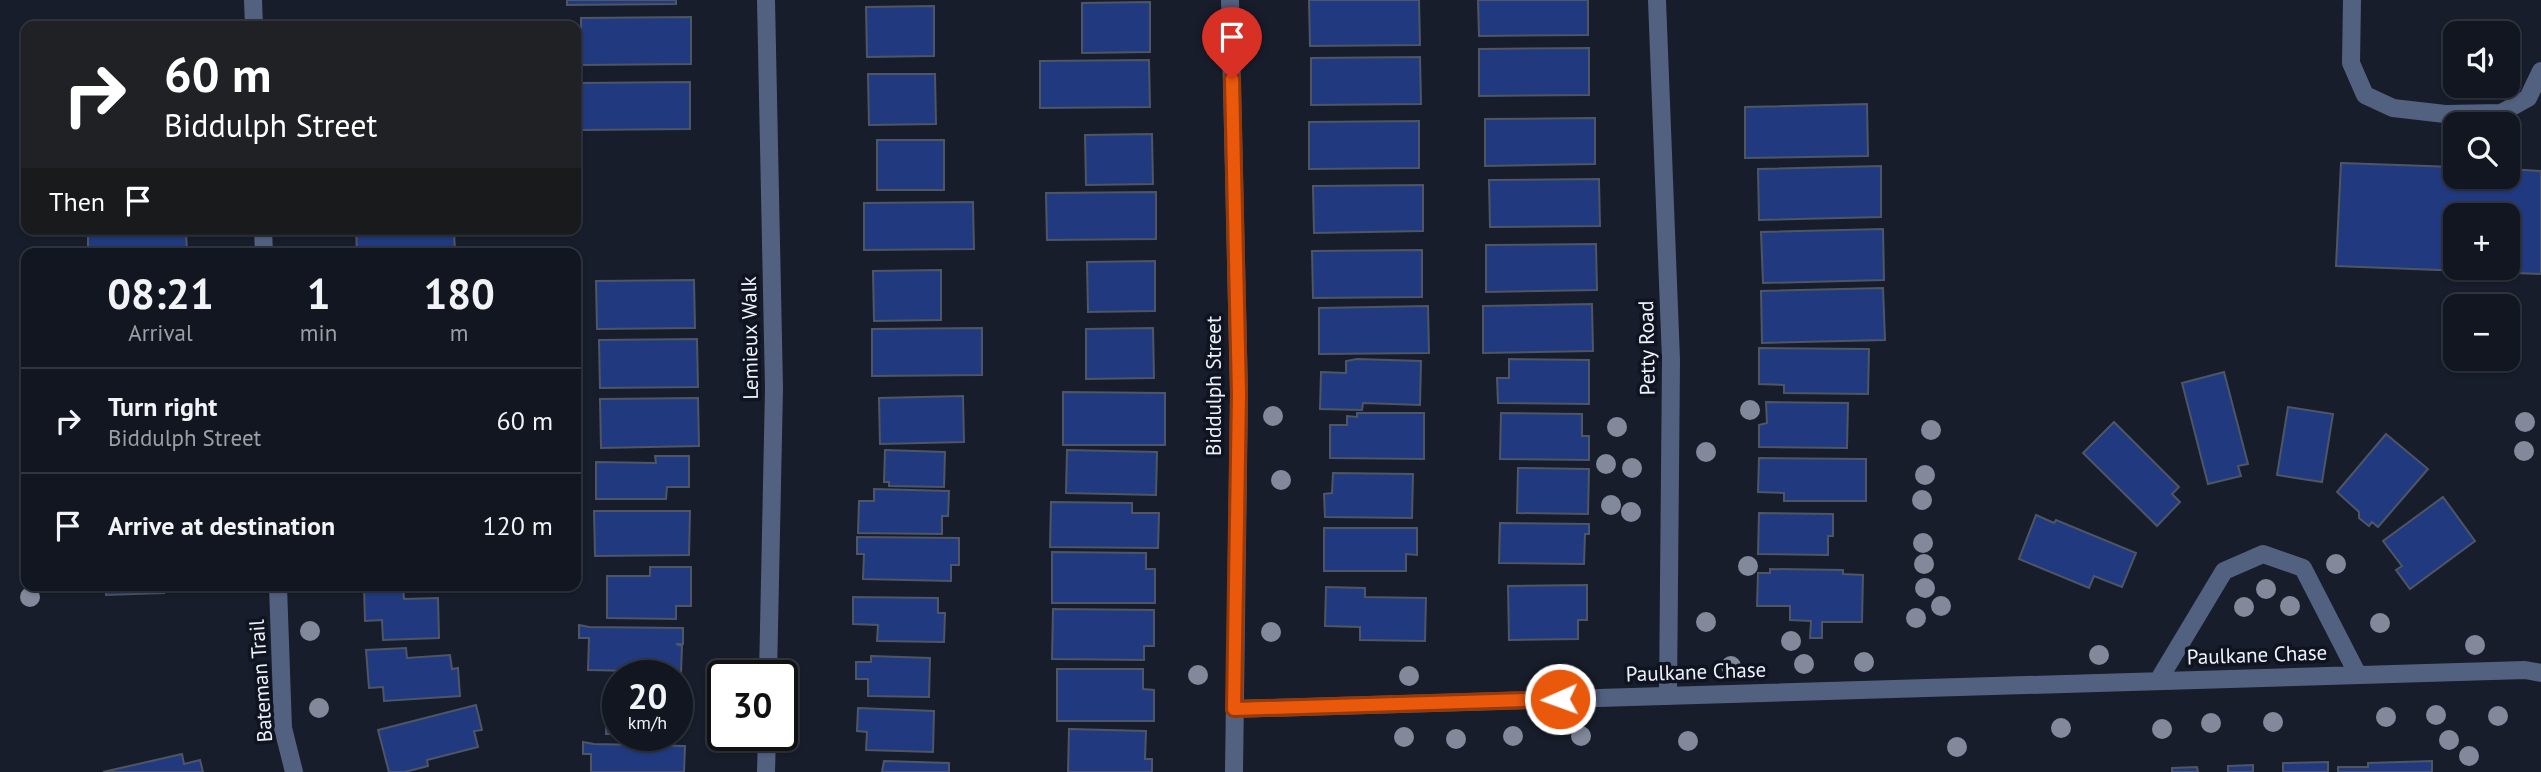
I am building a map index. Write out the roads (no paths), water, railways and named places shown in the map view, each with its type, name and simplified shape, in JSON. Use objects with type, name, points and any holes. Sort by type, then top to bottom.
[{"type":"street","points":[[253,0],[254,21]]},
{"type":"street","name":"Lemieux Walk","points":[[766,0],[774,388],[768,660]]},
{"type":"street","name":"Biddulph Street","points":[[1230,0],[1239,394],[1234,772]]},
{"type":"street","name":"Petty Road","points":[[1657,0],[1671,360],[1668,696]]},
{"type":"street","points":[[2352,0],[2351,63],[2365,94],[2393,108],[2445,114],[2501,113],[2528,98],[2541,71]]},
{"type":"street","name":"Paulkane Chase","points":[[2158,681],[2224,571],[2263,554],[2303,568],[2358,675]]},
{"type":"street","name":"Bateman Trail","points":[[278,591],[283,727],[294,772]]},
{"type":"street","name":"Paulkane Chase","points":[[1234,709],[2525,670],[2541,673]]},
{"type":"street","points":[[766,772],[767,751]]}]
